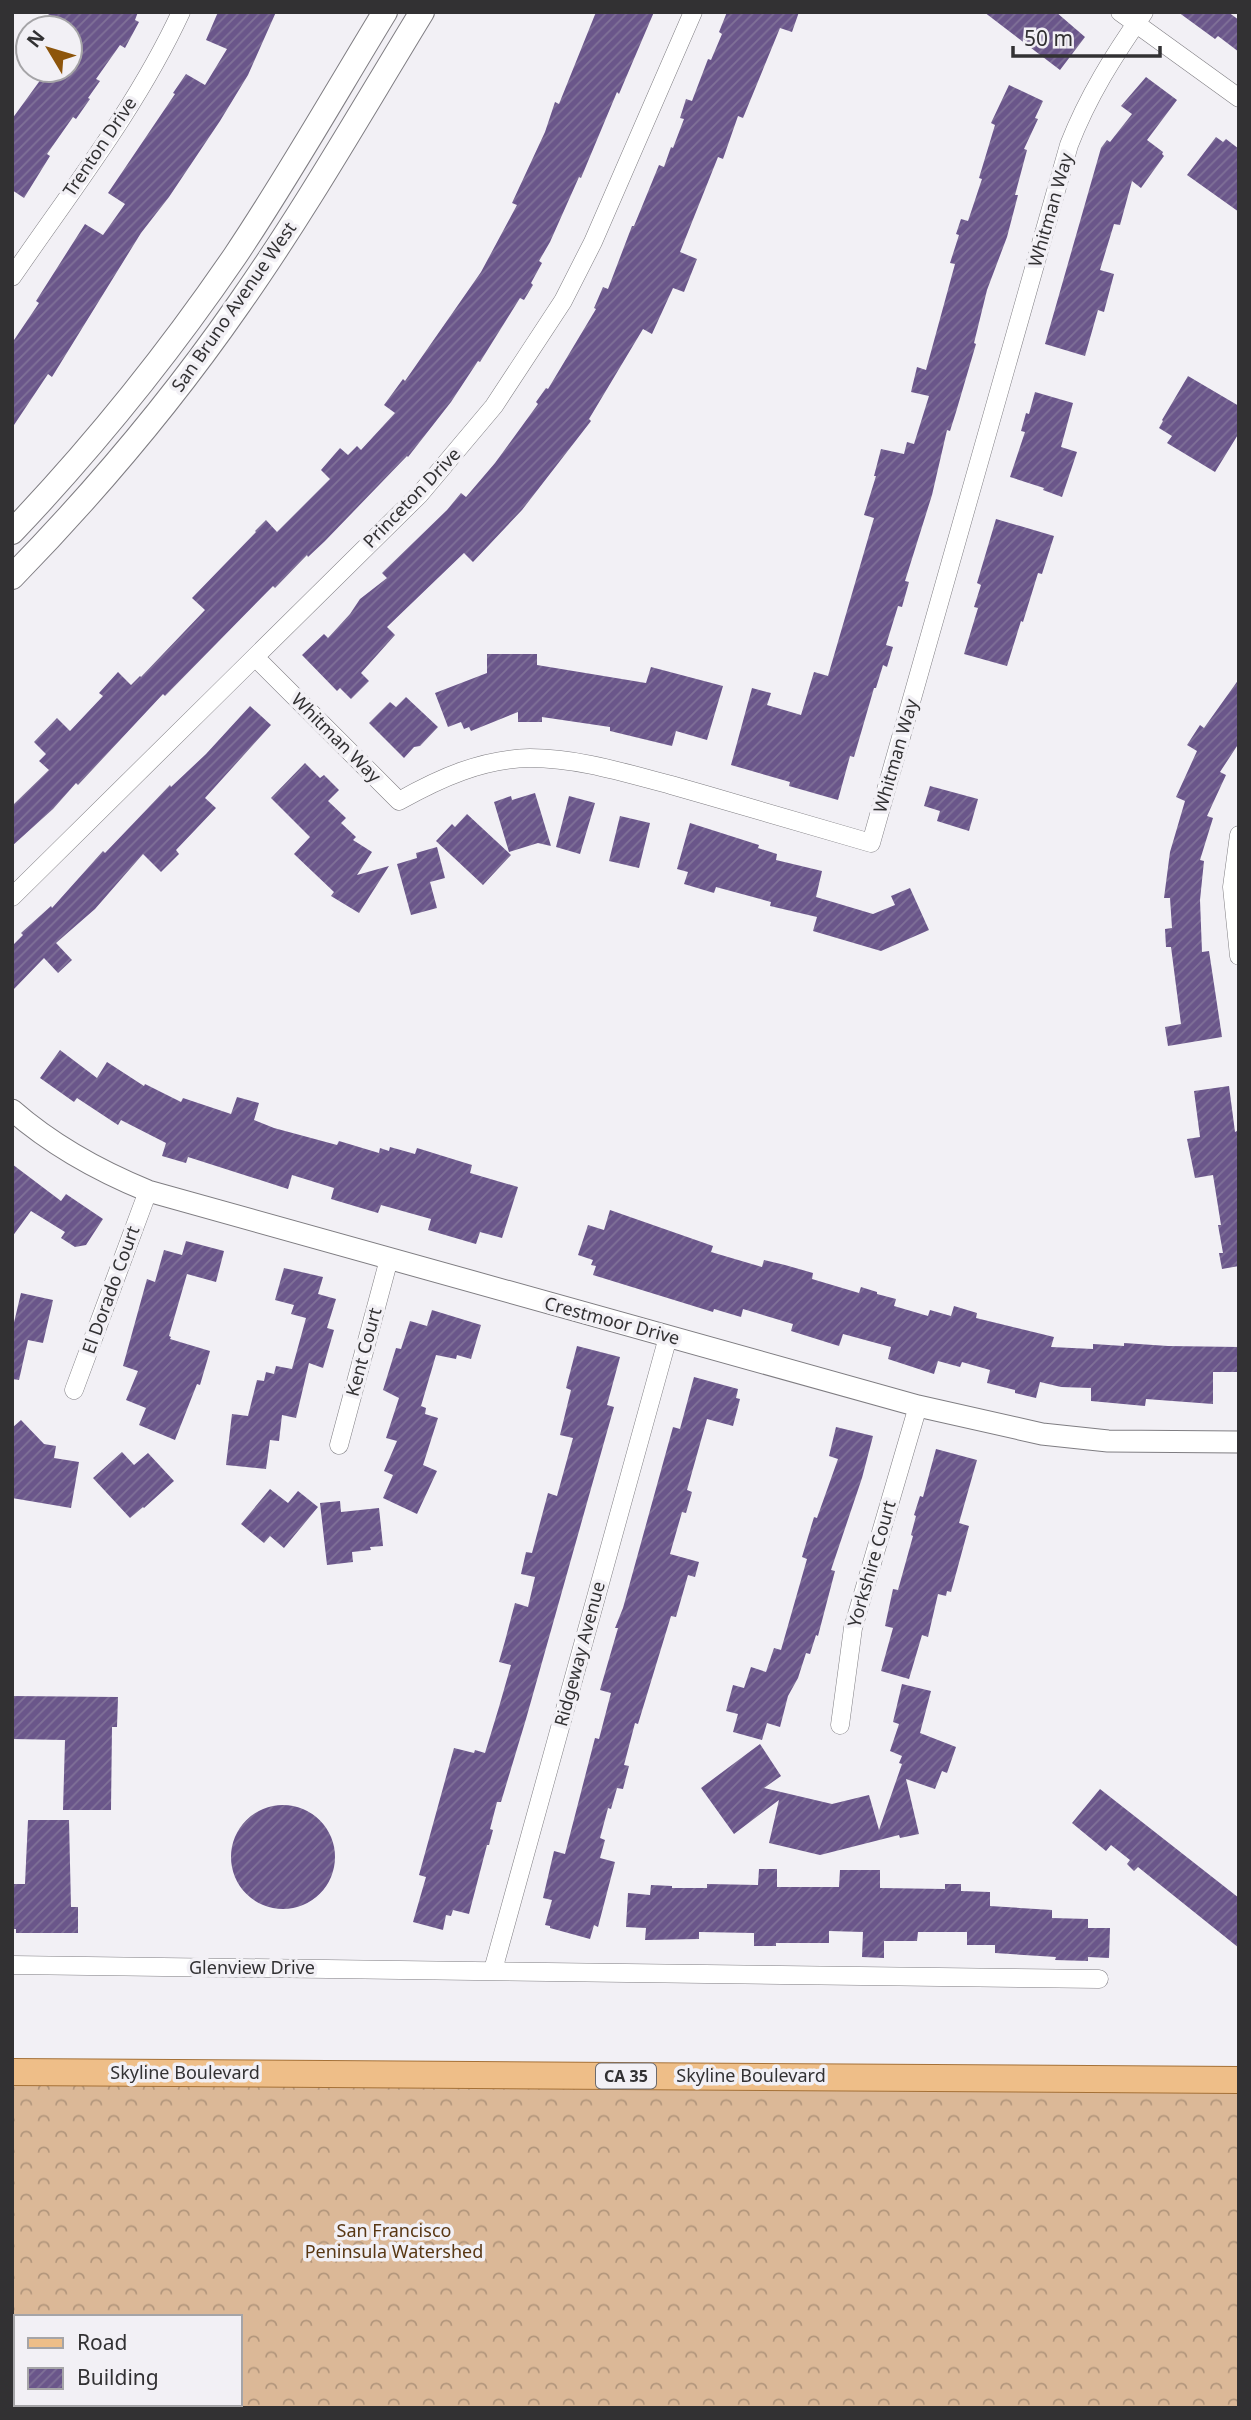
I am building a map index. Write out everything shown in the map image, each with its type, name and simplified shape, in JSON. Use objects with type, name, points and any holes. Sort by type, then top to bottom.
[{"type":"main road","name":"San Bruno Avenue West","points":[[12,532],[97,438],[200,305],[259,218],[385,12]]},
{"type":"main road","name":"San Bruno Avenue West","points":[[12,577],[119,461],[213,341],[299,214],[422,12]]},
{"type":"main road","name":"Skyline Boulevard","points":[[12,2072],[1239,2080]]},
{"type":"street","name":"Trenton Drive","points":[[12,277],[131,103],[165,47],[181,12]]},
{"type":"street","name":"Princeton Drive","points":[[12,897],[420,494],[486,415],[523,365],[562,301],[593,242],[693,12]]},
{"type":"street","points":[[1120,12],[1140,18],[1239,97]]},
{"type":"street","name":"Whitman Way","points":[[255,657],[399,801],[457,772],[489,763],[528,758],[568,760],[703,794],[871,844],[1069,145],[1099,79],[1140,18]]},
{"type":"street","points":[[1239,835],[1232,887],[1239,956]]},
{"type":"street","name":"Crestmoor Drive","points":[[12,1110],[50,1140],[117,1178],[148,1191],[918,1406],[1042,1434],[1108,1441],[1239,1442]]},
{"type":"street","name":"El Dorado Court","points":[[74,1390],[148,1191]]},
{"type":"street","name":"Kent Court","points":[[339,1446],[389,1259]]},
{"type":"street","name":"Ridgeway Avenue","points":[[493,1970],[668,1337]]},
{"type":"street","name":"Yorkshire Court","points":[[840,1725],[853,1628],[918,1406]]},
{"type":"street","name":"Glenview Drive","points":[[12,1965],[493,1970]]},
{"type":"street","points":[[493,1970],[1099,1979]]},
{"type":"green space","name":"San Francisco Peninsula Watershed","points":[[12,2072],[1239,2080],[1239,2408],[12,2408]]},
{"type":"building","points":[[44,12],[138,12],[135,20],[139,22],[125,48],[120,45],[96,79],[100,81],[88,98],[90,99],[76,119],[73,117],[47,154],[50,156],[24,198],[12,190],[12,119],[37,84],[84,84],[84,14]]},
{"type":"building","points":[[218,12],[276,12],[248,75],[220,121],[169,197],[141,233],[52,377],[48,374],[12,428],[12,343],[85,224],[103,235],[125,204],[108,193],[186,74],[205,85],[227,49],[206,40]]},
{"type":"building","points":[[596,12],[654,12],[581,178],[579,177],[539,261],[542,263],[524,300],[520,298],[480,362],[478,361],[451,402],[408,457],[325,541],[308,557],[307,555],[275,588],[273,586],[165,696],[163,694],[78,785],[76,783],[53,809],[12,846],[12,806],[49,770],[39,761],[46,754],[34,742],[57,718],[70,731],[103,696],[99,693],[118,672],[131,685],[141,677],[205,610],[192,598],[255,531],[266,520],[277,532],[330,479],[321,470],[340,448],[348,455],[357,446],[361,450],[395,413],[384,405],[403,379],[405,381],[481,272],[517,205],[512,203],[545,132],[555,102],[559,104]]},
{"type":"building","points":[[727,12],[799,12],[792,32],[780,28],[743,118],[738,116],[723,159],[718,157],[680,252],[697,259],[684,292],[673,288],[652,334],[643,329],[589,419],[591,421],[522,510],[473,562],[464,553],[387,627],[395,635],[361,673],[369,681],[351,699],[340,688],[337,691],[302,655],[324,634],[328,638],[360,599],[387,578],[382,573],[461,493],[466,497],[495,463],[538,404],[536,402],[546,388],[548,389],[596,309],[594,308],[603,287],[608,289],[659,165],[664,167],[671,147],[673,148],[684,119],[680,118],[686,99],[692,101],[708,59],[711,60],[722,34],[719,32]]},
{"type":"building","points":[[984,12],[1056,12],[1085,37],[1060,70]]},
{"type":"building","points":[[1178,12],[1228,12],[1239,20],[1239,52],[1218,36],[1215,39]]},
{"type":"building","points":[[1146,77],[1177,100],[1147,140],[1163,152],[1164,156],[1141,188],[1132,181],[1120,225],[1114,224],[1100,270],[1114,274],[1104,312],[1098,310],[1085,356],[1045,344],[1101,148],[1107,140],[1110,142],[1132,114],[1121,106]]},
{"type":"building","points":[[1009,85],[1043,101],[1024,149],[1027,150],[1007,237],[987,290],[974,343],[976,344],[950,431],[947,430],[932,495],[905,581],[909,582],[902,607],[898,606],[886,645],[893,647],[887,667],[883,665],[874,688],[838,800],[789,786],[790,782],[731,765],[752,688],[771,693],[767,705],[801,715],[814,672],[828,676],[874,518],[864,515],[881,449],[904,454],[907,442],[914,444],[929,396],[911,392],[917,367],[926,370],[955,264],[950,263],[959,235],[956,234],[961,219],[968,221],[982,179],[979,178],[995,125],[991,123]]},
{"type":"building","points":[[1216,137],[1223,142],[1226,139],[1239,149],[1239,212],[1187,175]]},
{"type":"building","points":[[1188,376],[1239,406],[1239,433],[1215,472],[1167,443],[1172,436],[1159,428]]},
{"type":"building","points":[[1035,392],[1073,403],[1061,447],[1077,452],[1062,497],[1010,477],[1025,432],[1021,431],[1026,413],[1029,414]]},
{"type":"building","points":[[996,519],[1054,536],[1042,574],[1038,573],[1007,666],[964,654],[978,608],[974,607],[981,585],[977,583]]},
{"type":"building","points":[[487,654],[537,654],[537,665],[646,683],[651,667],[723,686],[707,740],[676,731],[672,746],[610,731],[610,727],[542,717],[542,722],[518,722],[518,712],[471,731],[469,727],[464,729],[461,722],[448,727],[435,693],[487,673]]},
{"type":"building","points":[[1239,679],[1239,743],[1220,772],[1226,775],[1207,816],[1213,818],[1200,860],[1204,861],[1200,900],[1202,952],[1209,951],[1222,1037],[1168,1046],[1165,1027],[1181,1024],[1171,947],[1166,947],[1165,929],[1172,928],[1170,898],[1164,898],[1170,852],[1185,801],[1176,797],[1197,751],[1187,745],[1200,725],[1204,728]]},
{"type":"building","points":[[406,697],[438,727],[404,758],[369,723],[390,702],[396,707]]},
{"type":"building","points":[[250,706],[271,725],[205,798],[216,808],[176,850],[179,854],[161,872],[143,854],[95,909],[56,943],[72,960],[58,973],[44,958],[12,991],[12,946],[23,935],[21,933],[51,906],[52,908],[103,851],[105,853],[170,785],[171,787],[206,754]]},
{"type":"building","points":[[305,763],[320,778],[324,775],[339,790],[328,801],[346,818],[341,823],[356,837],[353,840],[372,852],[357,875],[389,866],[359,913],[331,896],[334,892],[294,854],[310,837],[271,798]]},
{"type":"building","points":[[930,786],[978,799],[969,831],[937,821],[940,811],[924,806]]},
{"type":"building","points":[[535,793],[551,846],[538,843],[509,852],[494,802],[511,796],[512,800]]},
{"type":"building","points":[[569,796],[595,803],[580,854],[556,847]]},
{"type":"building","points":[[467,814],[511,855],[483,885],[436,841],[452,824],[455,827]]},
{"type":"building","points":[[620,816],[650,823],[639,868],[609,861]]},
{"type":"building","points":[[690,823],[759,845],[758,848],[777,854],[776,860],[822,871],[816,897],[873,914],[895,905],[891,896],[910,888],[929,930],[881,951],[813,931],[817,917],[770,906],[771,902],[716,887],[714,893],[684,884],[688,872],[677,869]]},
{"type":"building","points":[[437,847],[445,878],[430,882],[437,908],[411,915],[397,864],[417,858],[416,853]]},
{"type":"building","points":[[60,1050],[97,1078],[107,1062],[144,1086],[145,1084],[181,1102],[183,1098],[231,1114],[237,1097],[259,1103],[254,1120],[274,1128],[337,1145],[339,1141],[379,1153],[380,1148],[389,1151],[390,1147],[415,1154],[417,1148],[472,1165],[470,1173],[518,1187],[502,1238],[480,1232],[476,1244],[428,1230],[431,1219],[381,1205],[378,1213],[331,1199],[334,1188],[292,1175],[288,1189],[188,1157],[186,1163],[162,1156],[166,1143],[121,1120],[118,1125],[77,1098],[74,1102],[40,1078]]},
{"type":"building","points":[[1229,1086],[1239,1145],[1239,1266],[1222,1269],[1219,1253],[1223,1253],[1218,1225],[1221,1225],[1213,1175],[1195,1178],[1187,1139],[1200,1137],[1194,1091]]},
{"type":"building","points":[[12,1164],[61,1201],[66,1194],[103,1219],[86,1245],[75,1247],[61,1238],[65,1232],[31,1211],[12,1237]]},
{"type":"building","points":[[610,1210],[713,1246],[711,1252],[762,1267],[764,1260],[785,1265],[813,1273],[812,1279],[859,1293],[861,1287],[896,1299],[894,1306],[928,1316],[930,1310],[951,1316],[954,1306],[977,1313],[976,1318],[1054,1337],[1051,1347],[1093,1349],[1093,1344],[1124,1346],[1124,1343],[1239,1347],[1239,1372],[1213,1372],[1213,1404],[1146,1399],[1145,1406],[1091,1401],[1091,1388],[1061,1387],[1040,1382],[1036,1398],[1015,1393],[1015,1390],[987,1383],[990,1370],[962,1362],[960,1367],[938,1361],[934,1374],[888,1359],[891,1347],[843,1334],[839,1346],[791,1331],[793,1324],[743,1309],[741,1317],[714,1309],[713,1312],[593,1275],[596,1266],[591,1265],[593,1260],[578,1255],[588,1225],[604,1230]]},
{"type":"building","points":[[186,1241],[224,1251],[216,1282],[187,1274],[169,1336],[170,1339],[210,1351],[200,1385],[197,1384],[175,1440],[139,1425],[146,1408],[126,1400],[138,1371],[123,1366],[147,1279],[155,1282],[164,1250],[182,1255]]},
{"type":"building","points":[[284,1268],[323,1277],[318,1294],[336,1299],[327,1328],[334,1330],[323,1368],[309,1363],[296,1418],[282,1415],[279,1441],[270,1440],[266,1469],[226,1465],[232,1414],[248,1416],[257,1380],[264,1381],[266,1372],[274,1374],[276,1366],[292,1369],[306,1318],[291,1314],[294,1305],[275,1300]]},
{"type":"building","points":[[21,1293],[53,1300],[43,1343],[28,1340],[19,1380],[12,1379],[12,1331]]},
{"type":"building","points":[[432,1310],[481,1325],[471,1359],[457,1355],[456,1359],[436,1355],[421,1406],[426,1408],[425,1414],[438,1418],[423,1465],[437,1471],[417,1514],[383,1498],[393,1475],[384,1471],[397,1441],[386,1438],[399,1398],[383,1390],[396,1348],[401,1349],[410,1321],[427,1326]]},
{"type":"building","points":[[577,1346],[620,1357],[607,1405],[614,1407],[526,1719],[501,1802],[497,1802],[490,1829],[493,1830],[469,1914],[453,1910],[451,1916],[446,1915],[443,1930],[413,1922],[426,1877],[419,1875],[454,1748],[485,1753],[499,1707],[511,1665],[499,1662],[515,1603],[528,1607],[535,1577],[521,1574],[526,1552],[532,1553],[548,1493],[557,1496],[573,1438],[560,1435],[571,1390],[566,1388]]},
{"type":"building","points":[[694,1377],[738,1389],[736,1398],[740,1399],[733,1426],[707,1419],[687,1490],[692,1492],[686,1513],[682,1512],[670,1554],[699,1562],[695,1577],[688,1575],[676,1617],[671,1616],[638,1724],[635,1723],[624,1765],[629,1766],[623,1789],[617,1788],[611,1809],[608,1808],[600,1838],[605,1840],[600,1858],[615,1862],[598,1927],[594,1925],[590,1939],[545,1925],[552,1900],[543,1898],[554,1851],[565,1854],[595,1738],[599,1739],[611,1693],[600,1690],[618,1628],[615,1628],[623,1608],[673,1427],[680,1429]]},
{"type":"building","points":[[21,1420],[44,1444],[56,1446],[54,1458],[79,1462],[71,1508],[12,1498],[12,1428]]},
{"type":"building","points":[[836,1427],[873,1436],[831,1570],[835,1571],[818,1636],[816,1635],[810,1654],[806,1653],[798,1678],[788,1696],[780,1727],[767,1723],[762,1740],[733,1732],[738,1714],[726,1711],[733,1685],[744,1688],[751,1667],[766,1672],[774,1648],[781,1650],[807,1559],[802,1557],[814,1517],[817,1518],[838,1459],[829,1456]]},
{"type":"building","points":[[936,1449],[977,1460],[959,1523],[969,1526],[951,1592],[947,1591],[946,1596],[938,1594],[928,1637],[922,1635],[909,1679],[881,1671],[893,1628],[885,1626],[893,1589],[898,1590],[913,1536],[914,1515],[920,1496],[923,1497]]},
{"type":"building","points":[[122,1452],[134,1465],[148,1453],[174,1481],[130,1518],[93,1478]]},
{"type":"building","points":[[270,1489],[288,1503],[298,1491],[318,1507],[284,1548],[270,1536],[264,1543],[241,1524]]},
{"type":"building","points":[[340,1501],[341,1512],[379,1508],[383,1546],[352,1552],[353,1562],[327,1565],[320,1503]]},
{"type":"building","points":[[902,1684],[931,1691],[920,1733],[956,1747],[947,1773],[942,1771],[935,1789],[906,1779],[919,1834],[900,1838],[899,1835],[820,1855],[769,1843],[779,1800],[734,1834],[701,1788],[760,1744],[781,1776],[764,1788],[832,1804],[869,1795],[879,1830],[902,1764],[899,1763],[902,1756],[890,1751],[899,1724],[893,1722]]},
{"type":"building","points":[[12,1696],[118,1697],[117,1727],[112,1727],[111,1810],[63,1810],[65,1740],[12,1739]]},
{"type":"building","points":[[1100,1789],[1239,1898],[1239,1948],[1138,1867],[1134,1871],[1127,1864],[1130,1860],[1111,1845],[1106,1851],[1072,1823]]},
{"type":"building","points":[[283,1805],[303,1809],[320,1820],[331,1837],[335,1857],[331,1877],[320,1894],[303,1905],[283,1909],[263,1905],[246,1894],[235,1877],[231,1857],[235,1837],[246,1820],[263,1809]]},
{"type":"building","points":[[28,1820],[69,1820],[71,1907],[78,1907],[78,1933],[16,1933],[16,1929],[12,1929],[12,1884],[25,1884]]},
{"type":"building","points":[[759,1869],[777,1869],[777,1887],[839,1887],[840,1870],[880,1870],[880,1888],[945,1889],[945,1884],[961,1884],[961,1891],[990,1892],[990,1906],[1052,1910],[1052,1918],[1088,1919],[1088,1928],[1110,1928],[1109,1958],[1088,1957],[1088,1961],[1055,1960],[1056,1957],[995,1953],[995,1945],[967,1945],[967,1932],[918,1932],[917,1941],[884,1941],[884,1958],[862,1957],[863,1932],[829,1931],[829,1943],[776,1943],[776,1946],[754,1946],[754,1933],[699,1932],[699,1939],[645,1940],[646,1928],[626,1927],[628,1893],[650,1895],[651,1885],[707,1888],[707,1884],[758,1885]]}]
